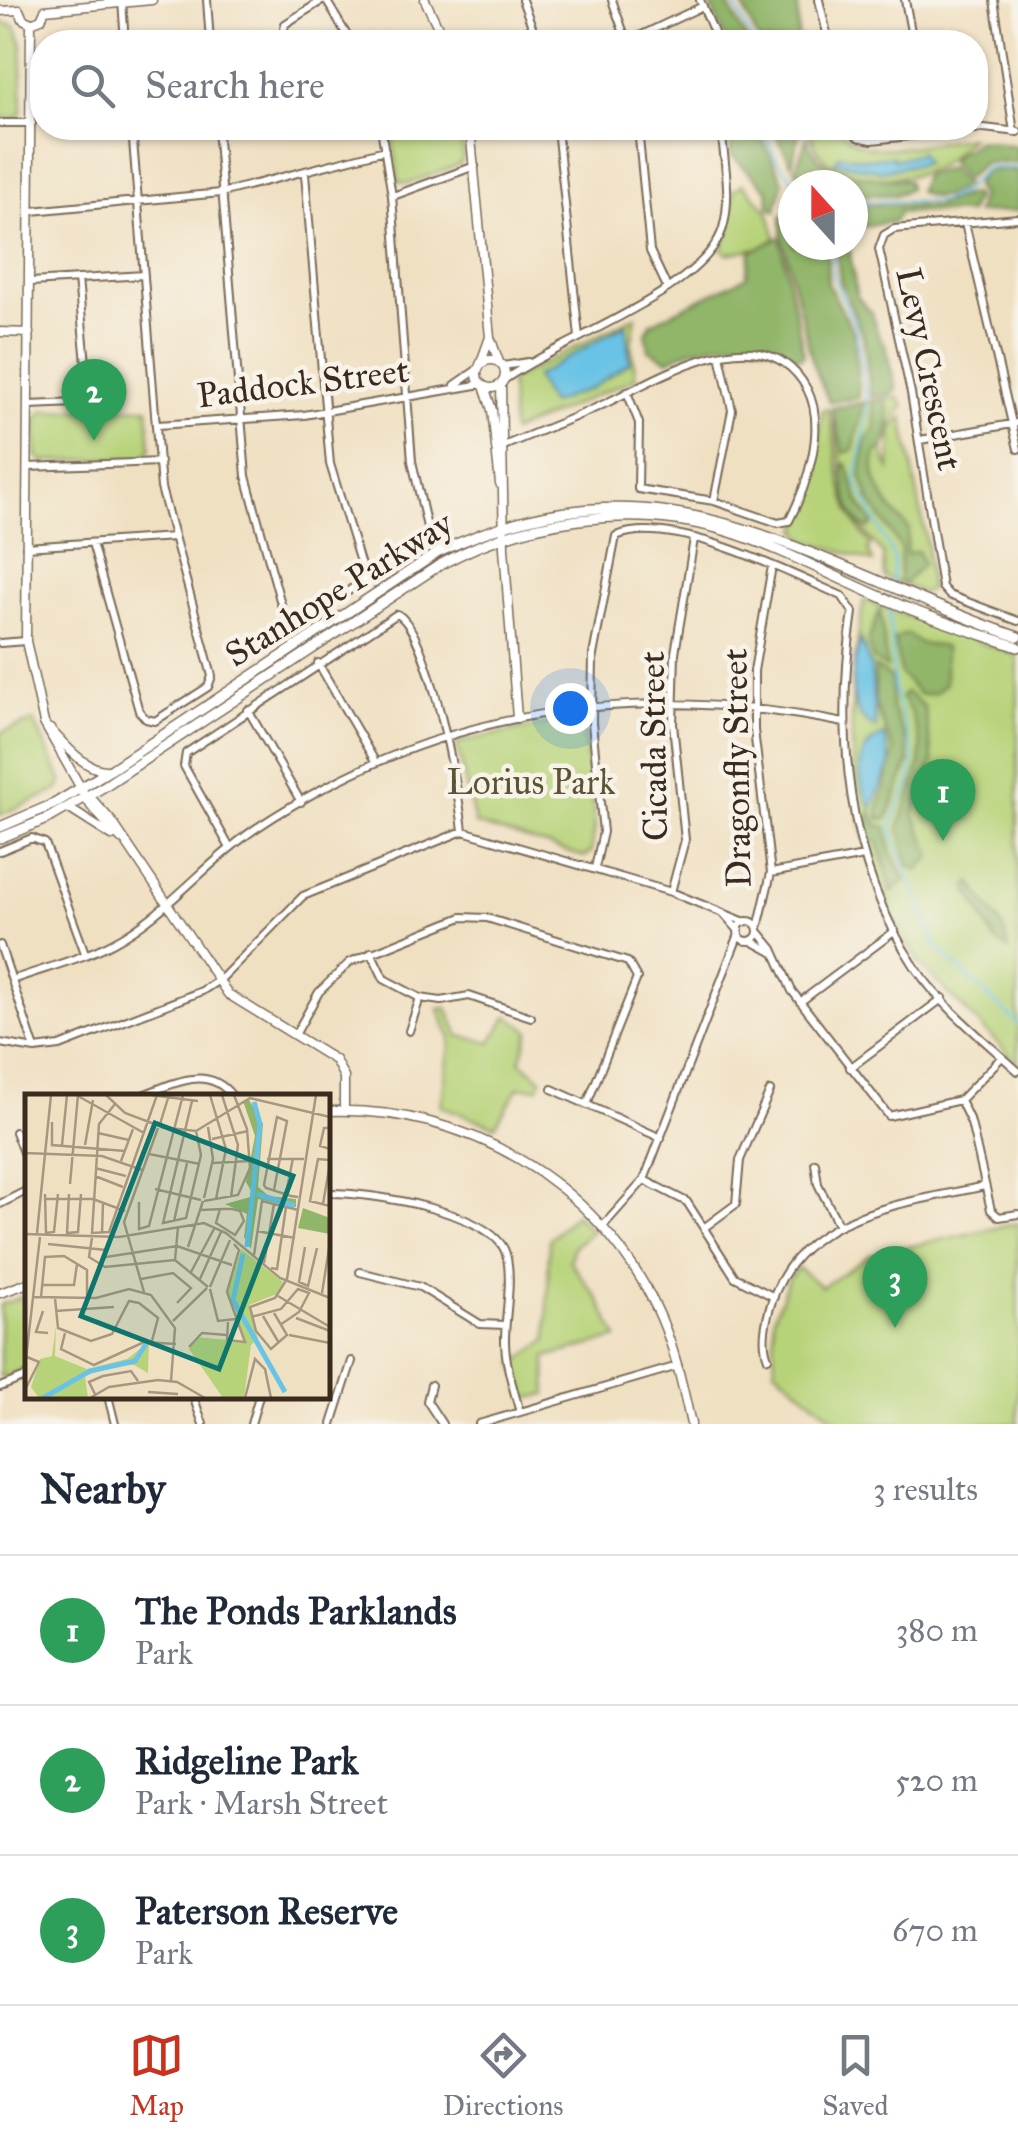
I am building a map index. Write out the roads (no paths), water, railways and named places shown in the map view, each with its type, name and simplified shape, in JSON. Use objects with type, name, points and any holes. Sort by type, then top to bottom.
[{"type":"main road","name":"Stanhope Parkway","points":[[0,838],[68,808],[112,769],[437,553],[503,525],[600,508],[683,511],[750,529],[1018,637]]},
{"type":"main road","name":"Stanhope Parkway","points":[[0,827],[86,792],[419,577],[504,537],[606,518],[683,521],[741,536],[896,604],[1018,647]]},
{"type":"street","points":[[23,0],[19,10],[22,19],[31,23],[41,20],[45,10],[41,0]]},
{"type":"street","points":[[45,10],[152,0]]},
{"type":"street","points":[[207,0],[209,30]]},
{"type":"street","points":[[284,30],[285,24],[324,0],[343,30]]},
{"type":"street","points":[[426,0],[440,30]]},
{"type":"street","points":[[522,0],[533,30]]},
{"type":"street","points":[[612,0],[623,30]]},
{"type":"street","points":[[819,0],[825,30]]},
{"type":"street","points":[[905,0],[911,30]]},
{"type":"street","points":[[988,128],[1016,132],[994,0]]},
{"type":"street","points":[[122,2],[125,30]]},
{"type":"street","points":[[650,30],[702,3],[713,30]]},
{"type":"street","points":[[0,11],[19,10]]},
{"type":"street","points":[[31,23],[31,30]]},
{"type":"street","points":[[0,123],[30,122]]},
{"type":"street","points":[[32,140],[26,640],[44,722],[106,826],[121,840],[233,1000],[338,1064],[344,1078],[344,1110]]},
{"type":"street","points":[[92,543],[140,711],[152,722],[208,687],[212,679],[174,537],[160,462],[133,140]]},
{"type":"street","points":[[217,140],[248,485],[287,622],[304,624],[428,538],[412,461],[392,196],[383,140]]},
{"type":"street","points":[[472,140],[490,337],[501,364],[503,525],[516,718]]},
{"type":"street","points":[[558,140],[580,337]]},
{"type":"street","points":[[639,140],[650,251],[667,287]]},
{"type":"street","points":[[483,385],[502,382],[529,362],[667,287],[709,254],[723,226],[726,193],[723,140]]},
{"type":"street","points":[[32,212],[221,193],[385,150]]},
{"type":"street","points":[[392,196],[476,165]]},
{"type":"street","points":[[304,174],[330,464],[366,582]]},
{"type":"street","name":"Levy Crescent","points":[[1018,218],[894,229],[880,244],[920,440],[943,590],[1018,621]]},
{"type":"street","points":[[965,223],[1016,423],[1018,449]]},
{"type":"street","points":[[31,282],[144,276]]},
{"type":"street","points":[[28,405],[77,403],[89,395],[78,280]]},
{"type":"street","points":[[0,332],[30,333]]},
{"type":"street","points":[[490,337],[479,368],[492,410],[496,466],[503,491]]},
{"type":"street","points":[[504,446],[627,392],[720,355],[747,351],[776,359],[794,371],[810,396],[812,449],[792,518],[786,523],[714,501],[638,489],[639,423],[627,392]]},
{"type":"street","points":[[714,501],[732,410],[720,355]]},
{"type":"street","points":[[479,368],[488,360],[501,364],[529,362]]},
{"type":"street","name":"Paddock Street","points":[[454,386],[479,368]]},
{"type":"street","name":"Paddock Street","points":[[158,425],[243,422],[326,412],[454,386],[483,385]]},
{"type":"street","points":[[920,440],[1016,423]]},
{"type":"street","points":[[28,467],[160,462]]},
{"type":"street","points":[[594,868],[603,832],[592,705],[602,595],[612,542],[623,533],[694,539],[772,566],[846,598],[852,606],[852,619],[845,660],[844,722],[864,856],[876,898],[916,969],[1018,1071]]},
{"type":"street","points":[[26,546],[174,537]]},
{"type":"street","name":"Cicada Street","points":[[672,892],[684,840],[672,701],[677,635],[694,539]]},
{"type":"street","name":"Dragonfly Street","points":[[758,929],[771,873],[753,706],[756,647],[772,566]]},
{"type":"street","points":[[230,848],[186,770],[183,760],[188,750],[398,614],[416,644],[446,736],[463,831]]},
{"type":"street","points":[[0,643],[26,640]]},
{"type":"street","points":[[318,663],[376,763]]},
{"type":"street","points":[[12,980],[112,943],[166,906],[230,848],[301,802],[376,763],[446,736],[516,718],[592,705],[672,701],[753,706],[844,722]]},
{"type":"street","points":[[248,710],[301,802]]},
{"type":"street","points":[[44,722],[86,762],[102,771],[112,769]]},
{"type":"street","points":[[68,808],[121,840]]},
{"type":"street","points":[[0,1043],[35,1049],[60,1046],[218,982],[303,896],[463,831],[672,892],[747,921],[758,929],[800,1002],[890,1116],[960,1100],[1002,1057]]},
{"type":"street","points":[[0,851],[32,838],[45,843],[85,953]]},
{"type":"street","points":[[771,873],[813,869],[864,856]]},
{"type":"street","name":"Dragonfly Street","points":[[739,932],[762,909]]},
{"type":"street","points":[[724,914],[750,941],[772,952]]},
{"type":"street","points":[[295,1035],[324,987],[343,967],[372,952],[470,916],[632,965],[637,978],[587,1104]]},
{"type":"street","points":[[733,957],[758,929]]},
{"type":"street","points":[[800,1002],[895,931]]},
{"type":"street","points":[[603,1226],[644,1180],[733,957],[739,932]]},
{"type":"street","points":[[0,945],[35,1049]]},
{"type":"street","points":[[372,952],[384,979],[420,998],[434,1001],[468,996],[531,1017]]},
{"type":"street","points":[[409,1031],[420,998]]},
{"type":"street","points":[[850,1068],[943,998]]},
{"type":"street","points":[[147,1094],[202,1077],[224,1086],[230,1094]]},
{"type":"street","points":[[552,1089],[662,1138]]},
{"type":"street","points":[[705,1227],[728,1214],[738,1198],[740,1160],[770,1092]]},
{"type":"street","points":[[960,1100],[971,1123],[993,1213],[999,1217],[1018,1214]]},
{"type":"street","points":[[330,1110],[417,1118],[480,1138],[548,1176],[603,1226],[643,1282],[678,1366],[692,1424]]},
{"type":"street","points":[[15,1132],[25,1157]]},
{"type":"street","points":[[815,1163],[818,1184],[838,1224]]},
{"type":"street","points":[[644,1180],[687,1202],[735,1277],[774,1297]]},
{"type":"street","points":[[768,1358],[764,1344],[774,1297],[801,1253],[838,1224],[986,1186]]},
{"type":"street","points":[[0,1204],[25,1192]]},
{"type":"street","points":[[330,1193],[404,1199],[447,1214],[493,1238],[506,1256],[505,1351],[519,1409]]},
{"type":"street","points":[[360,1272],[425,1289],[480,1324],[506,1325]]},
{"type":"street","points":[[0,1293],[25,1284]]},
{"type":"street","points":[[332,1424],[352,1361]]},
{"type":"street","points":[[479,1424],[519,1409],[678,1366]]},
{"type":"street","points":[[0,1387],[25,1377]]},
{"type":"street","points":[[431,1386],[427,1400],[442,1424]]},
{"type":"street","points":[[109,1399],[115,1424]]},
{"type":"street","points":[[194,1399],[203,1424]]},
{"type":"street","points":[[251,1424],[257,1399]]},
{"type":"water","points":[[920,153],[925,163],[881,171],[835,162],[839,155],[867,159],[893,156],[894,160]]},
{"type":"water","points":[[626,324],[630,362],[592,388],[550,404],[535,377]]},
{"type":"water","points":[[861,639],[871,668],[876,728],[866,722],[855,702],[853,676]]},
{"type":"water","points":[[884,735],[891,763],[872,808],[862,788],[860,766],[867,748]]},
{"type":"waterway","points":[[732,0],[747,30]]},
{"type":"waterway","points":[[768,140],[785,170]]},
{"type":"waterway","points":[[868,201],[941,202],[961,193],[986,168],[1018,168]]},
{"type":"waterway","points":[[833,260],[834,278],[856,328],[868,410],[856,481],[894,558],[891,595]]},
{"type":"waterway","points":[[889,603],[894,690],[914,758],[910,780],[892,823],[893,836],[937,948],[1018,1024]]},
{"type":"place","name":"Ridgeline Park","points":[[94,441]]},
{"type":"place","name":"The Ponds Parklands","points":[[943,841]]},
{"type":"place","name":"Paterson Reserve","points":[[895,1328]]},
{"type":"park label","name":"Lorius Park","points":[[531,782]]}]
